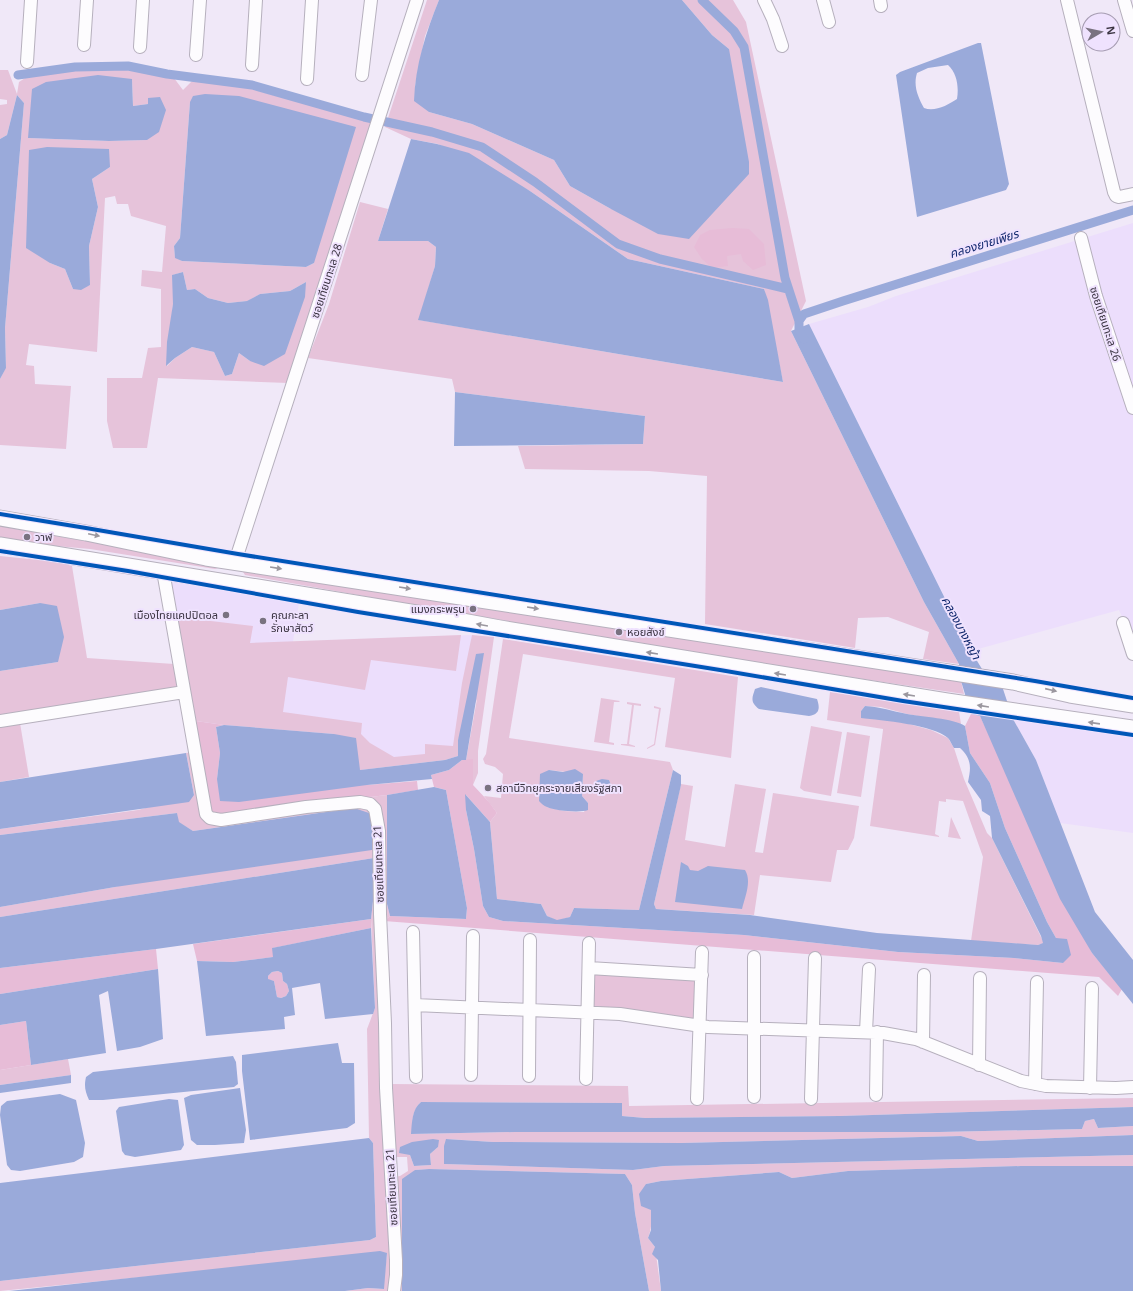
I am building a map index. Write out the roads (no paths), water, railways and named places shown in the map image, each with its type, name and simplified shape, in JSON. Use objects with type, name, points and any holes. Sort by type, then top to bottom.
[{"type":"main road","points":[[0,518],[241,563],[1013,682],[1070,695],[1133,705]]},
{"type":"main road","points":[[0,545],[435,616],[507,630],[947,701],[1133,728]]},
{"type":"main road","points":[[48,552],[82,551],[212,573],[220,573],[222,566],[220,563],[211,558]]},
{"type":"main road","points":[[241,563],[239,572],[242,577],[339,594],[435,616]]},
{"type":"street","points":[[27,62],[31,0]]},
{"type":"street","points":[[84,45],[87,0]]},
{"type":"street","points":[[140,47],[143,0]]},
{"type":"street","points":[[196,54],[200,0]]},
{"type":"street","points":[[252,64],[256,0]]},
{"type":"street","points":[[307,78],[312,0]]},
{"type":"street","points":[[362,75],[371,0]]},
{"type":"street","name":"ซอยเทียนทะเล 28","points":[[241,563],[417,0]]},
{"type":"street","points":[[764,0],[773,19],[782,46]]},
{"type":"street","points":[[823,0],[829,22]]},
{"type":"street","points":[[1067,0],[1116,196],[1119,197],[1133,194]]},
{"type":"street","points":[[1124,0],[1133,31]]},
{"type":"street","name":"ซอยเทียนทะเล 26","points":[[1081,238],[1096,296],[1133,408]]},
{"type":"street","name":"ซอยเทียนทะเล 21","points":[[162,571],[206,814],[210,818],[221,820],[306,807],[360,802],[370,804],[375,809],[379,831],[380,914],[385,1015],[386,1088],[396,1260],[394,1291]]},
{"type":"street","points":[[1123,623],[1133,654]]},
{"type":"street","points":[[0,721],[184,692]]},
{"type":"street","points":[[413,932],[416,1077]]},
{"type":"street","points":[[471,1075],[473,936]]},
{"type":"street","points":[[529,1076],[530,940]]},
{"type":"street","points":[[586,1079],[589,943]]},
{"type":"street","points":[[697,1099],[702,952]]},
{"type":"street","points":[[754,956],[754,1097]]},
{"type":"street","points":[[811,1099],[815,958]]},
{"type":"street","points":[[589,968],[702,975]]},
{"type":"street","points":[[869,969],[876,1095]]},
{"type":"street","points":[[923,1042],[924,975]]},
{"type":"street","points":[[979,1065],[980,978]]},
{"type":"street","points":[[1035,1084],[1037,982]]},
{"type":"street","points":[[1090,1088],[1092,988]]},
{"type":"street","points":[[415,1005],[620,1014],[700,1026],[872,1032],[916,1039],[1021,1081],[1035,1084],[1090,1088],[1133,1087]]},
{"type":"water","points":[[439,0],[682,0],[712,35],[729,49],[749,162],[749,174],[689,239],[658,234],[570,186],[554,160],[472,124],[429,112],[414,101],[416,75],[422,49]]},
{"type":"water","points":[[981,43],[1009,184],[1006,190],[917,217],[896,75],[900,72]],"holes":[[[948,65],[957,80],[957,99],[946,106],[933,109],[924,108],[918,96],[916,87],[917,73],[928,68]]]},
{"type":"water","points":[[98,75],[132,79],[133,106],[148,104],[148,98],[160,97],[166,110],[159,132],[147,140],[109,141],[28,138],[32,89],[46,82]]},
{"type":"water","points":[[205,94],[239,96],[356,127],[314,263],[306,267],[182,261],[175,258],[174,246],[180,238],[190,102],[193,96]]},
{"type":"water","points":[[17,95],[24,103],[5,328],[6,368],[0,379],[0,139],[7,135]]},
{"type":"water","points":[[411,139],[437,144],[469,153],[530,191],[628,259],[764,289],[768,300],[783,382],[418,320],[435,266],[436,247],[428,241],[378,241]]},
{"type":"water","points":[[47,147],[109,149],[110,167],[92,179],[98,207],[89,246],[90,285],[81,290],[73,289],[65,269],[50,263],[26,248],[29,150]]},
{"type":"water","points":[[183,272],[187,290],[195,289],[208,298],[228,303],[247,301],[260,294],[290,291],[306,282],[305,297],[285,354],[264,366],[250,361],[239,353],[232,374],[225,376],[214,352],[192,347],[166,366],[167,342],[173,304],[172,275]]},
{"type":"water","points":[[809,324],[971,651],[982,669],[997,671],[1013,719],[1036,760],[1095,912],[1133,960],[1133,1004],[1092,953],[1060,899],[980,716],[971,714],[961,681],[959,664],[924,602],[791,331]]},
{"type":"water","points":[[455,392],[645,416],[643,444],[454,446]]},
{"type":"water","points":[[40,603],[57,606],[64,637],[58,662],[0,671],[0,610]]},
{"type":"water","points":[[484,653],[466,760],[462,760],[449,770],[431,775],[432,779],[367,785],[239,802],[220,801],[217,779],[220,753],[216,727],[224,725],[334,734],[356,738],[360,770],[445,760],[458,756],[458,740],[476,654]]},
{"type":"water","points":[[761,687],[817,699],[819,705],[818,710],[815,714],[809,716],[759,709],[753,702],[753,697],[755,689]]},
{"type":"water","points":[[865,706],[945,719],[965,726],[970,753],[990,783],[1005,828],[1047,922],[1056,938],[1067,939],[1071,955],[1063,963],[1014,958],[898,952],[744,935],[503,921],[489,917],[483,906],[466,810],[465,794],[490,822],[497,899],[541,904],[547,916],[557,920],[570,917],[574,908],[639,910],[673,770],[681,775],[681,785],[654,904],[656,909],[750,915],[877,933],[1038,945],[1043,943],[1041,936],[992,838],[990,816],[982,811],[981,800],[968,782],[970,764],[964,752],[960,748],[954,748],[948,738],[941,733],[920,726],[861,718],[861,711]]},
{"type":"water","points":[[186,753],[194,795],[189,802],[0,829],[0,782]]},
{"type":"water","points":[[575,769],[583,774],[582,796],[588,803],[588,810],[556,810],[546,807],[539,801],[540,774],[549,770],[563,772]]},
{"type":"water","points":[[602,779],[609,780],[611,785],[606,789],[598,787],[591,791],[596,781]]},
{"type":"water","points":[[434,787],[446,790],[467,908],[466,919],[390,916],[387,904],[387,795]]},
{"type":"water","points":[[354,808],[372,814],[372,850],[115,887],[0,907],[0,835],[177,813],[179,822],[193,831]]},
{"type":"water","points":[[374,858],[376,874],[371,919],[156,949],[0,968],[0,917]]},
{"type":"water","points":[[681,862],[688,866],[690,870],[698,871],[708,866],[745,870],[748,884],[742,909],[675,902]]},
{"type":"water","points":[[371,928],[375,1008],[373,1014],[325,1019],[320,983],[292,988],[295,1015],[284,1017],[285,1029],[206,1036],[197,961],[233,962],[273,957],[272,948]],"holes":[[[278,971],[282,973],[283,981],[287,984],[289,991],[286,996],[281,998],[277,997],[274,981],[268,979],[268,976],[272,972]]]},
{"type":"water","points":[[158,969],[163,1039],[140,1047],[117,1051],[108,991],[99,995],[106,1053],[31,1065],[26,1021],[0,1025],[0,994]]},
{"type":"water","points":[[338,1043],[342,1063],[354,1063],[355,1123],[347,1128],[250,1140],[242,1071],[242,1055]]},
{"type":"water","points":[[233,1056],[236,1062],[238,1084],[234,1087],[103,1100],[89,1100],[86,1091],[86,1077],[93,1072]]},
{"type":"water","points":[[71,1075],[71,1083],[0,1093],[0,1085]]},
{"type":"water","points":[[240,1088],[246,1130],[244,1143],[197,1145],[191,1140],[184,1098],[191,1095]]},
{"type":"water","points":[[60,1094],[76,1100],[85,1143],[83,1157],[74,1162],[20,1171],[11,1170],[7,1165],[0,1115],[1,1106],[7,1101]]},
{"type":"water","points":[[169,1099],[178,1100],[184,1145],[181,1150],[135,1157],[125,1155],[122,1151],[116,1111],[119,1107]]},
{"type":"water","points":[[421,1102],[622,1103],[622,1116],[645,1118],[840,1116],[1133,1107],[1133,1126],[1098,1128],[1094,1119],[1085,1121],[1082,1129],[939,1132],[515,1132],[411,1134],[414,1112]]},
{"type":"water","points":[[1133,1135],[1133,1155],[664,1166],[633,1170],[444,1164],[444,1146],[446,1139],[493,1142],[681,1143],[961,1136],[978,1141]]},
{"type":"water","points":[[369,1138],[373,1143],[376,1237],[370,1240],[0,1281],[0,1183]]},
{"type":"water","points":[[433,1139],[439,1140],[438,1147],[430,1154],[431,1165],[414,1166],[410,1155],[399,1153],[400,1147],[412,1142]]},
{"type":"water","points":[[1021,1166],[1133,1166],[1133,1291],[661,1291],[658,1260],[652,1254],[655,1247],[648,1238],[651,1230],[651,1210],[641,1206],[639,1194],[646,1184],[661,1181],[779,1172],[792,1178],[848,1171]]},
{"type":"water","points":[[429,1169],[625,1174],[632,1185],[635,1213],[649,1291],[402,1291],[402,1179],[415,1170]]},
{"type":"water","points":[[380,1251],[387,1253],[384,1289],[368,1288],[345,1291],[9,1291]]},
{"type":"waterway","points":[[702,0],[734,31],[744,47],[785,278],[799,321]]},
{"type":"waterway","points":[[18,75],[75,67],[128,66],[167,74],[252,85],[364,117],[432,132],[482,147],[535,182],[618,244],[660,259],[788,289]]},
{"type":"waterway","name":"คลองยายเพียร","points":[[804,339],[799,329],[799,321],[804,314],[1133,210]]},
{"type":"place","name":"วาฬ","points":[[27,537]]},
{"type":"place","name":"แมงกระพรุน","points":[[473,609]]},
{"type":"place","name":"เมืองไทยแคปปิตอล","points":[[226,615]]},
{"type":"place","name":"คุณกะลา รักษาสัตว์","points":[[263,621]]},
{"type":"place","name":"หอยสังข์","points":[[619,632]]},
{"type":"place","name":"สถานีวิทยุกระจายเสียงรัฐสภา","points":[[488,788]]},
{"type":"water label","name":"คลองบางหญ้า","points":[[961,628]]}]
